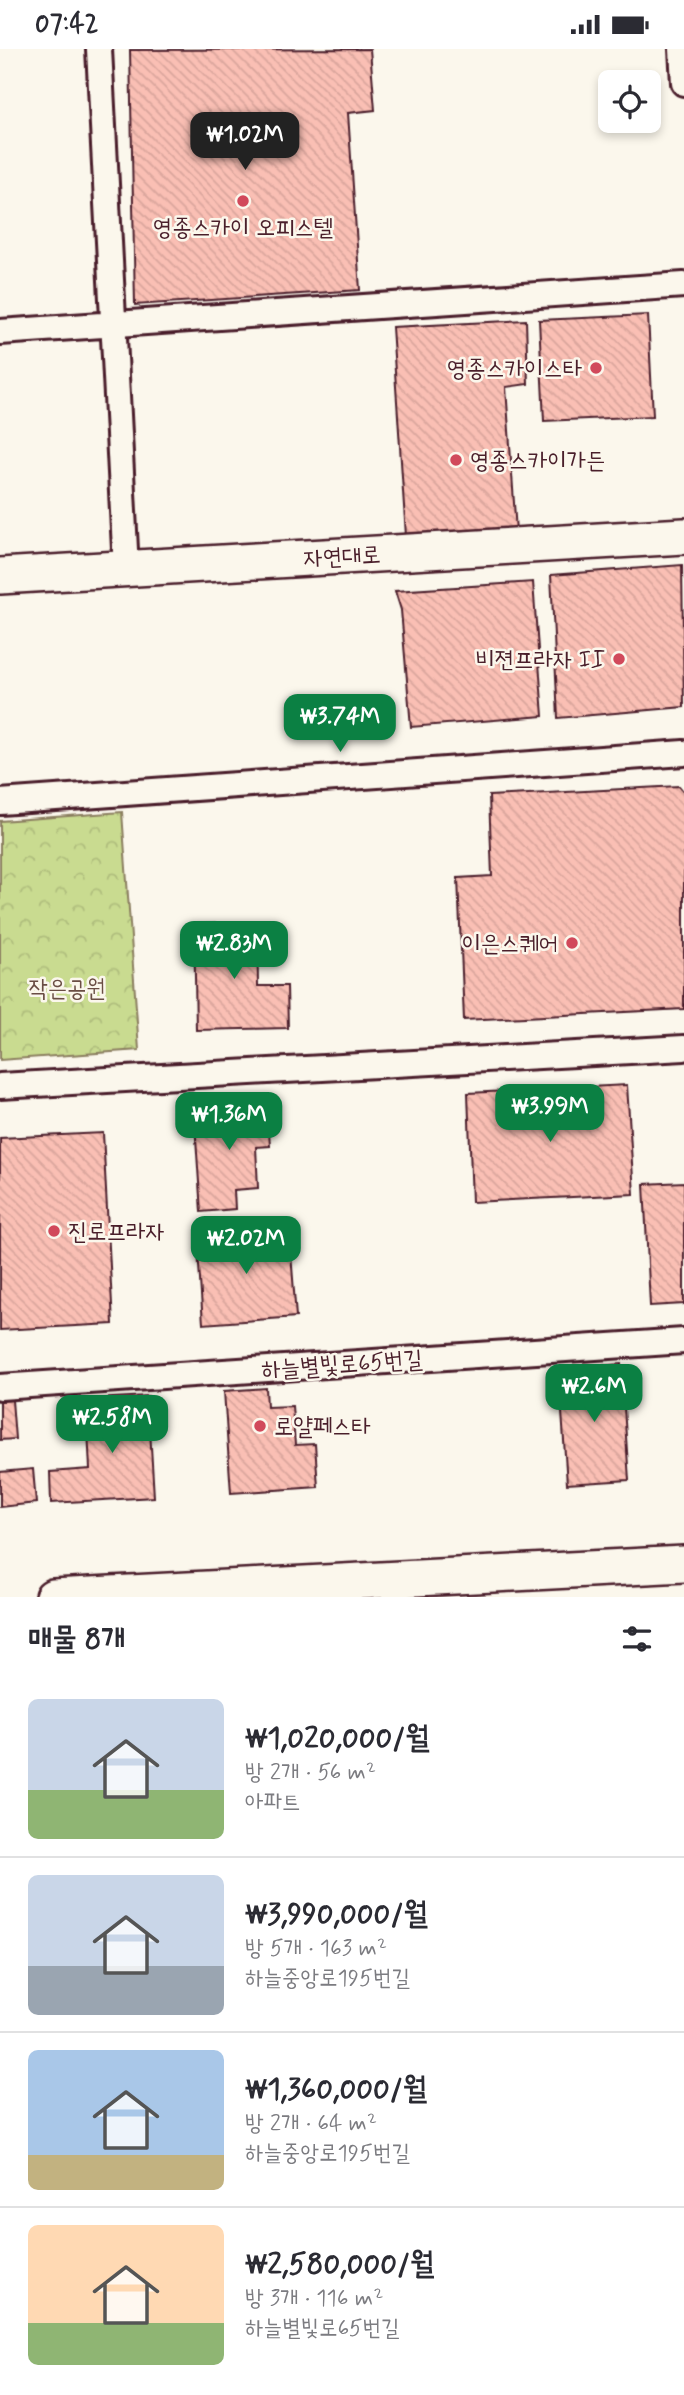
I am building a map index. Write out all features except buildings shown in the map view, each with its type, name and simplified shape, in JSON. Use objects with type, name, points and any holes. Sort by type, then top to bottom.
[{"type":"main road","name":"자연대로","points":[[0,576],[684,536]]},
{"type":"main road","points":[[53,1597],[684,1565]]},
{"type":"street","points":[[99,49],[126,569]]},
{"type":"street","points":[[682,49],[684,83]]},
{"type":"street","points":[[0,332],[684,285]]},
{"type":"street","points":[[0,802],[684,753]]},
{"type":"street","points":[[0,1086],[684,1048]]},
{"type":"street","name":"하늘별빛로65번길","points":[[0,1387],[684,1341]]},
{"type":"green space","name":"작은공원","points":[[122,812],[139,1050],[0,1060],[0,821]]},
{"type":"place","name":"영종스카이 오피스텔","points":[[243,201]]},
{"type":"place","name":"영종스카이스타","points":[[596,368]]},
{"type":"place","name":"영종스카이가든","points":[[456,460]]},
{"type":"place","name":"비젼프라자 II","points":[[619,659]]},
{"type":"place","name":"이은스퀘어","points":[[572,943]]},
{"type":"place","name":"진로프라자","points":[[54,1231]]},
{"type":"place","name":"로얄페스타","points":[[260,1426]]}]
